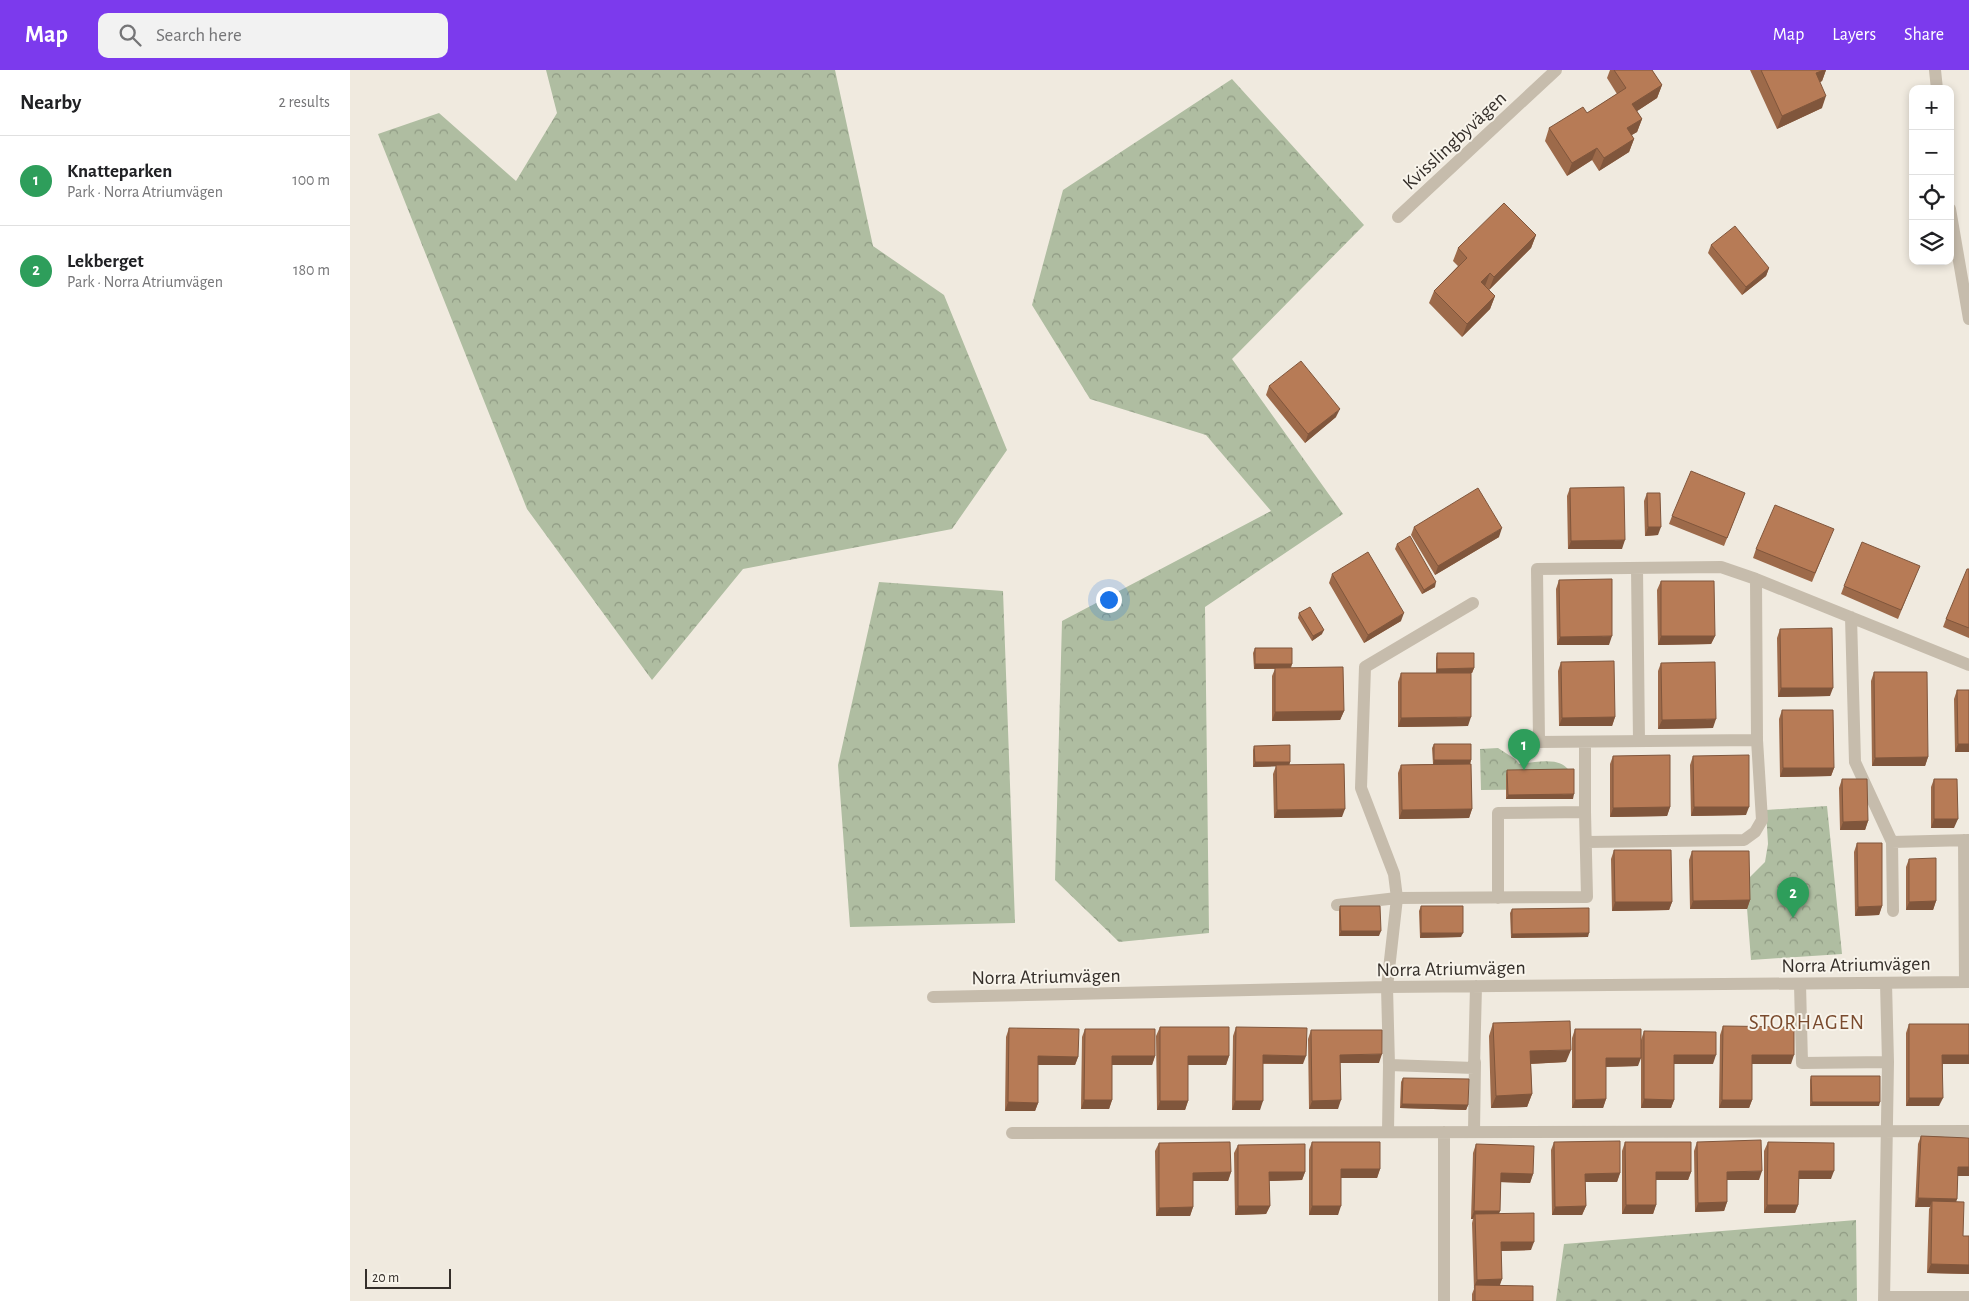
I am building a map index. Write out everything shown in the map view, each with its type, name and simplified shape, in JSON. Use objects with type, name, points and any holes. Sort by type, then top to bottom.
[{"type":"street","name":"Kvisslingbyvägen","points":[[1398,217],[1556,70]]},
{"type":"street","points":[[1935,70],[1937,85]]},
{"type":"street","points":[[1952,220],[1969,319]]},
{"type":"street","points":[[1757,740],[1539,742],[1537,569],[1721,567],[1756,579],[1969,665]]},
{"type":"street","points":[[1637,568],[1639,741]]},
{"type":"street","points":[[1586,842],[1744,840],[1755,832],[1762,820],[1757,740],[1756,579]]},
{"type":"street","points":[[1388,1132],[1387,987],[1397,898],[1394,874],[1361,788],[1365,666],[1473,603]]},
{"type":"street","points":[[1851,617],[1855,762],[1892,842],[1893,911]]},
{"type":"street","points":[[1336,905],[1397,898],[1587,897],[1584,742]]},
{"type":"street","points":[[1498,898],[1498,813],[1585,812]]},
{"type":"street","points":[[1892,842],[1967,840],[1967,982]]},
{"type":"street","name":"Norra Atriumvägen","points":[[933,997],[1387,987],[1967,982]]},
{"type":"street","points":[[1886,983],[1888,1131],[1884,1299],[1969,1297]]},
{"type":"street","points":[[1800,984],[1802,1063],[1888,1062]]},
{"type":"street","points":[[1474,1132],[1476,986]]},
{"type":"street","points":[[1389,1065],[1474,1068],[1475,1062]]},
{"type":"street","points":[[1012,1133],[1969,1131]]},
{"type":"street","points":[[1444,1132],[1444,1301]]},
{"type":"green space","points":[[546,70],[835,70],[873,246],[944,295],[1007,450],[952,529],[743,569],[652,680],[527,509],[378,134],[439,113],[516,181],[557,113]]},
{"type":"green space","points":[[1232,79],[1364,225],[1232,359],[1343,514],[1205,607],[1209,933],[1119,942],[1055,880],[1062,621],[1271,511],[1206,435],[1090,399],[1032,305],[1063,190]]},
{"type":"green space","points":[[879,582],[1003,591],[1015,923],[850,927],[838,765]]},
{"type":"green space","points":[[1498,748],[1515,759],[1519,764],[1547,761],[1561,764],[1570,773],[1569,789],[1481,790],[1480,749]]},
{"type":"green space","points":[[1827,806],[1842,954],[1751,960],[1745,882],[1765,862],[1768,844],[1766,810]]},
{"type":"green space","points":[[1856,1220],[1857,1301],[1556,1301],[1564,1244]]},
{"type":"building","points":[[1614,70],[1652,70],[1662,85],[1632,104],[1642,119],[1627,128],[1634,139],[1604,158],[1597,148],[1572,163],[1549,128],[1583,107],[1587,113],[1626,88]]},
{"type":"building","points":[[1761,70],[1824,70],[1816,73],[1826,96],[1782,116]]},
{"type":"building","points":[[1504,203],[1536,235],[1494,277],[1490,273],[1481,282],[1495,296],[1467,324],[1434,291],[1467,258],[1458,248]]},
{"type":"building","points":[[1735,226],[1769,268],[1746,287],[1711,245]]},
{"type":"building","points":[[1301,361],[1340,409],[1308,434],[1269,386]]},
{"type":"building","points":[[1691,471],[1745,493],[1727,538],[1672,516]]},
{"type":"building","points":[[1624,487],[1625,540],[1571,541],[1570,488]]},
{"type":"building","points":[[1478,488],[1502,528],[1438,566],[1414,527]]},
{"type":"building","points":[[1647,493],[1660,493],[1661,527],[1648,527]]},
{"type":"building","points":[[1775,505],[1834,529],[1815,573],[1756,549]]},
{"type":"building","points":[[1410,536],[1436,582],[1424,590],[1397,544]]},
{"type":"building","points":[[1862,542],[1920,566],[1901,610],[1844,586]]},
{"type":"building","points":[[1368,552],[1404,613],[1368,635],[1332,574]]},
{"type":"building","points":[[1967,569],[1969,569],[1969,628],[1946,619]]},
{"type":"building","points":[[1612,579],[1612,636],[1560,637],[1559,580]]},
{"type":"building","points":[[1661,581],[1714,581],[1715,636],[1661,636]]},
{"type":"building","points":[[1310,607],[1324,630],[1313,636],[1299,613]]},
{"type":"building","points":[[1832,628],[1833,688],[1781,688],[1780,629]]},
{"type":"building","points":[[1255,648],[1292,648],[1292,664],[1255,664]]},
{"type":"building","points":[[1437,653],[1474,653],[1474,668],[1437,669]]},
{"type":"building","points":[[1614,661],[1615,717],[1562,718],[1561,662]]},
{"type":"building","points":[[1715,662],[1716,719],[1662,720],[1661,663]]},
{"type":"building","points":[[1343,667],[1344,711],[1275,712],[1275,668]]},
{"type":"building","points":[[1874,672],[1927,672],[1928,757],[1875,758]]},
{"type":"building","points":[[1401,673],[1471,673],[1471,717],[1401,718]]},
{"type":"building","points":[[1957,690],[1969,690],[1969,744],[1958,744]]},
{"type":"building","points":[[1782,710],[1833,710],[1834,768],[1783,768]]},
{"type":"building","points":[[1434,744],[1471,744],[1471,760],[1434,760]]},
{"type":"building","points":[[1290,745],[1290,762],[1255,762],[1254,746]]},
{"type":"building","points":[[1670,755],[1670,807],[1613,808],[1613,756]]},
{"type":"building","points":[[1749,755],[1749,807],[1694,807],[1693,756]]},
{"type":"building","points":[[1344,764],[1345,809],[1277,810],[1276,765]]},
{"type":"building","points":[[1471,764],[1472,809],[1402,810],[1401,765]]},
{"type":"building","points":[[1574,769],[1574,794],[1508,795],[1507,770]]},
{"type":"building","points":[[1842,779],[1867,779],[1868,821],[1843,822]]},
{"type":"building","points":[[1934,779],[1957,779],[1958,819],[1934,819]]},
{"type":"building","points":[[1857,843],[1882,843],[1882,906],[1858,907]]},
{"type":"building","points":[[1614,850],[1671,850],[1672,902],[1615,902]]},
{"type":"building","points":[[1692,851],[1749,851],[1750,900],[1693,901]]},
{"type":"building","points":[[1936,858],[1936,901],[1909,902],[1909,859]]},
{"type":"building","points":[[1340,906],[1380,906],[1381,931],[1341,931]]},
{"type":"building","points":[[1421,906],[1463,906],[1463,933],[1421,933]]},
{"type":"building","points":[[1589,908],[1589,933],[1512,934],[1512,909]]},
{"type":"building","points":[[1570,1021],[1571,1050],[1530,1051],[1532,1094],[1496,1096],[1493,1023]]},
{"type":"building","points":[[1909,1024],[1969,1024],[1969,1055],[1942,1055],[1943,1098],[1909,1098]]},
{"type":"building","points":[[1723,1026],[1794,1027],[1794,1055],[1752,1055],[1752,1100],[1722,1100]]},
{"type":"building","points":[[1160,1027],[1229,1027],[1229,1056],[1188,1056],[1188,1101],[1160,1101]]},
{"type":"building","points":[[1236,1027],[1307,1028],[1306,1056],[1263,1055],[1263,1101],[1235,1101]]},
{"type":"building","points":[[1009,1028],[1079,1029],[1078,1057],[1038,1056],[1038,1103],[1008,1102]]},
{"type":"building","points":[[1085,1029],[1155,1029],[1155,1056],[1112,1056],[1112,1100],[1084,1100]]},
{"type":"building","points":[[1575,1029],[1641,1029],[1641,1058],[1606,1058],[1606,1099],[1575,1100]]},
{"type":"building","points":[[1311,1030],[1382,1030],[1382,1054],[1340,1055],[1341,1100],[1312,1101]]},
{"type":"building","points":[[1644,1031],[1716,1032],[1716,1055],[1674,1055],[1674,1100],[1644,1099]]},
{"type":"building","points":[[1811,1076],[1880,1076],[1880,1102],[1812,1102]]},
{"type":"building","points":[[1403,1078],[1469,1079],[1468,1105],[1402,1104]]},
{"type":"building","points":[[1921,1136],[1969,1138],[1969,1167],[1958,1167],[1957,1199],[1918,1198]]},
{"type":"building","points":[[1761,1140],[1762,1171],[1727,1172],[1727,1202],[1698,1203],[1697,1142]]},
{"type":"building","points":[[1620,1141],[1620,1173],[1585,1174],[1586,1206],[1555,1207],[1554,1142]]},
{"type":"building","points":[[1230,1142],[1231,1172],[1193,1173],[1193,1207],[1159,1208],[1159,1143]]},
{"type":"building","points":[[1312,1142],[1380,1142],[1380,1169],[1341,1169],[1341,1206],[1312,1206]]},
{"type":"building","points":[[1625,1142],[1691,1142],[1691,1172],[1656,1172],[1656,1205],[1626,1205]]},
{"type":"building","points":[[1768,1142],[1834,1143],[1834,1171],[1799,1171],[1798,1205],[1767,1205]]},
{"type":"building","points":[[1305,1144],[1305,1172],[1269,1172],[1270,1206],[1238,1206],[1238,1145]]},
{"type":"building","points":[[1476,1144],[1534,1146],[1533,1174],[1501,1173],[1500,1211],[1474,1211]]},
{"type":"building","points":[[1932,1201],[1964,1202],[1963,1236],[1969,1236],[1969,1265],[1931,1264]]},
{"type":"building","points":[[1534,1213],[1534,1242],[1501,1242],[1502,1279],[1477,1280],[1475,1214]]},
{"type":"building","points":[[1475,1285],[1533,1286],[1533,1301],[1475,1301]]},
{"type":"place","name":"Knatteparken","points":[[1524,770]]},
{"type":"place","name":"Lekberget","points":[[1793,918]]},
{"type":"district","name":"STORHAGEN","points":[[1807,1022]]}]
